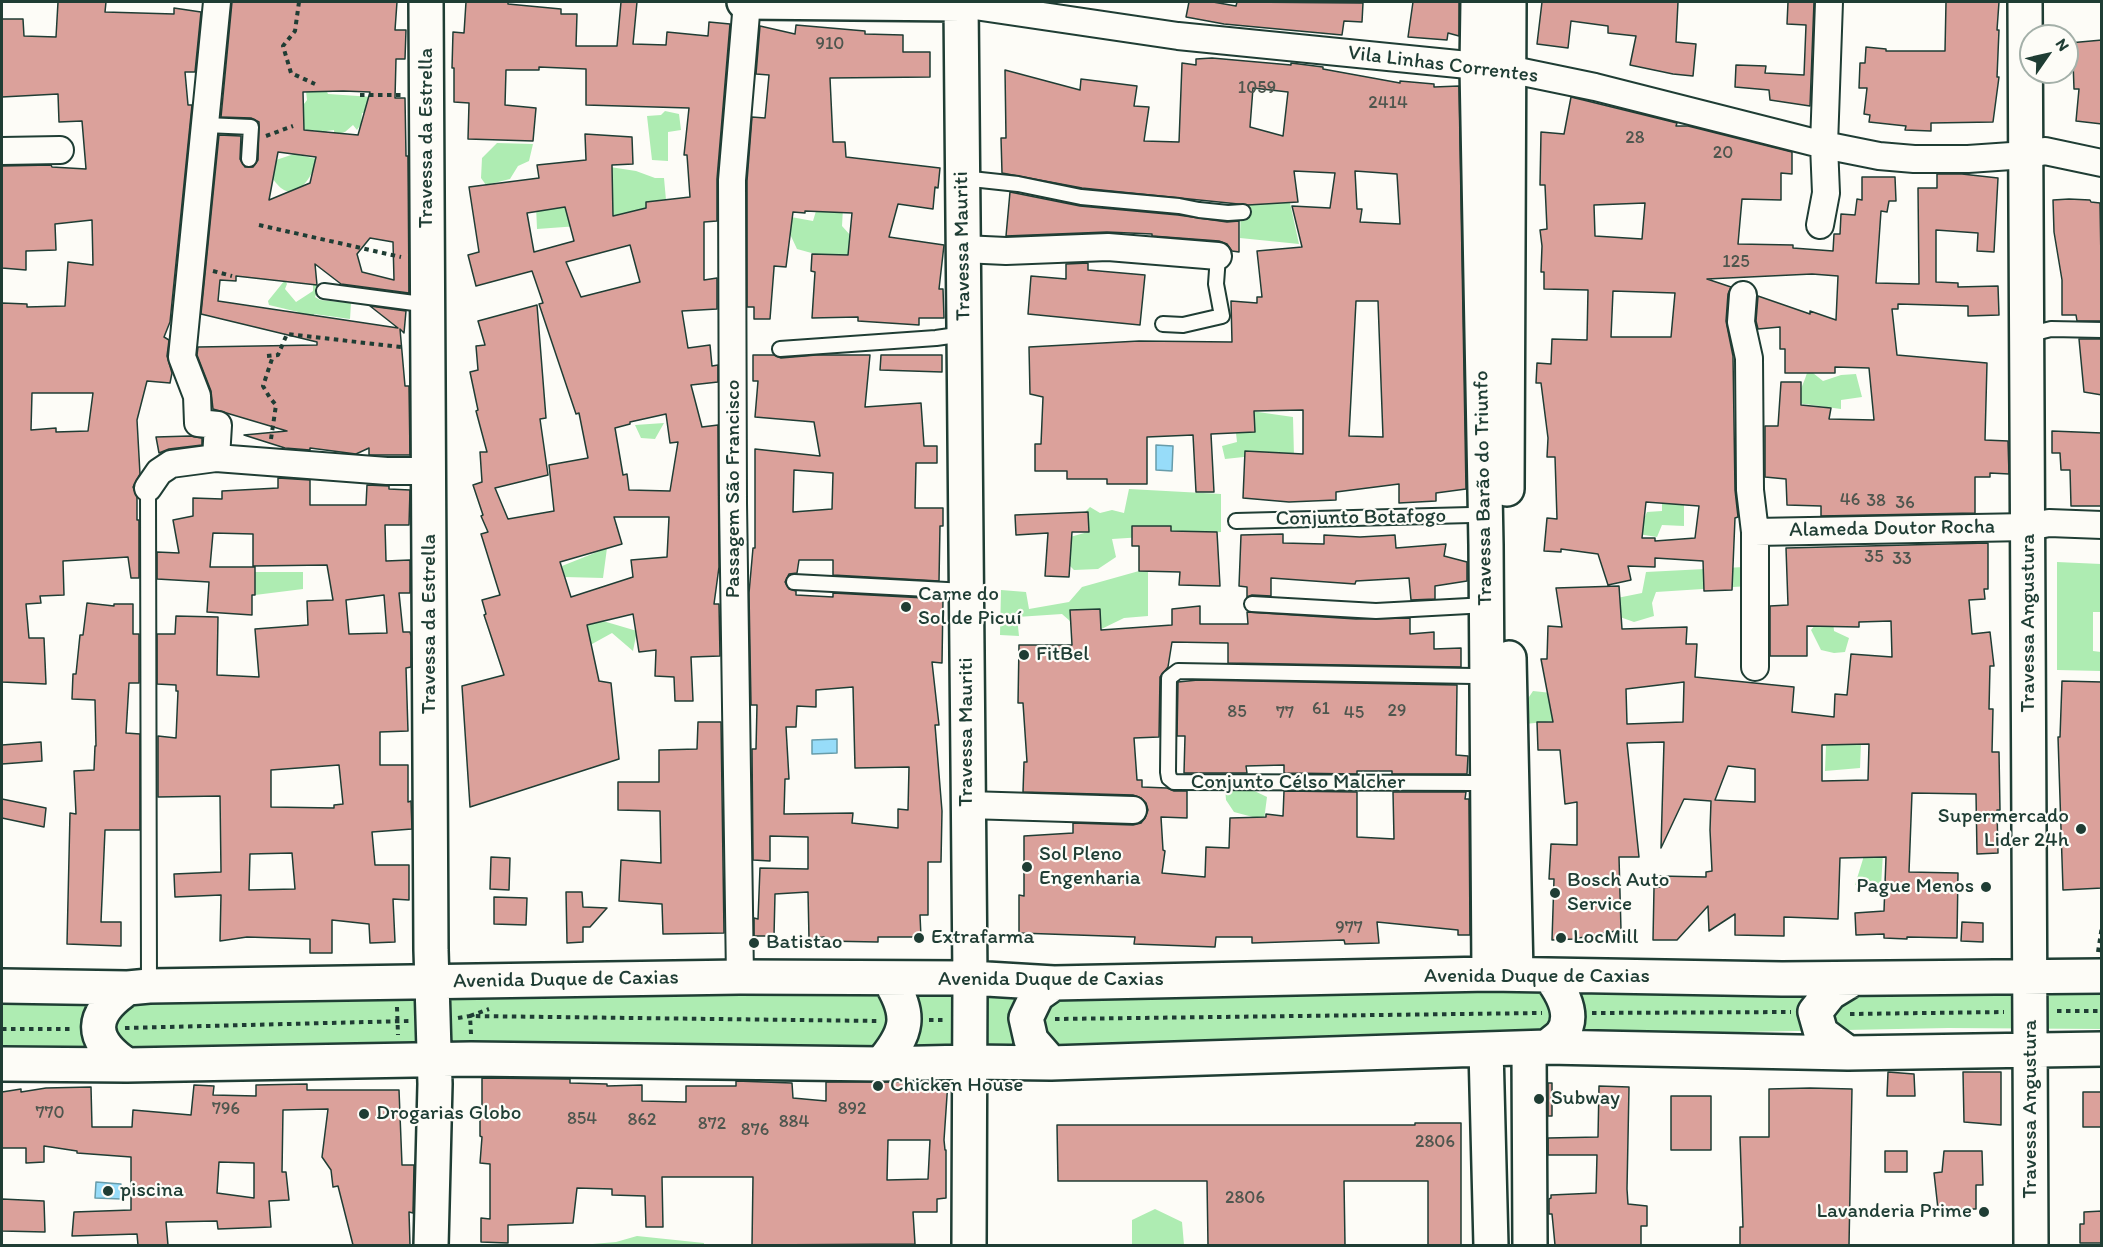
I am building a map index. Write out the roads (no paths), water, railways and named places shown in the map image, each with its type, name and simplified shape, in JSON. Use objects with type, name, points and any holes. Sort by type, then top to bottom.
[{"type":"main road","name":"Travessa da Estrella","points":[[426,2],[432,982],[435,1059],[431,1245]]},
{"type":"main road","points":[[746,2],[961,3]]},
{"type":"main road","name":"Travessa Barão do Triunfo","points":[[1478,2],[1492,68],[1486,605],[1480,676],[1482,783],[1503,974]]},
{"type":"main road","name":"Travessa Barão do Triunfo","points":[[1492,68],[1509,2]]},
{"type":"main road","name":"Travessa Angustura","points":[[2025,2],[2031,1245]]},
{"type":"main road","name":"Travessa Mauriti","points":[[961,3],[970,978],[969,1245]]},
{"type":"main road","name":"Travessa Barão do Triunfo","points":[[1487,529],[1503,974]]},
{"type":"main road","name":"Avenida Duque de Caxias","points":[[2,986],[139,987],[740,977],[970,978],[1054,983],[1503,974],[1853,979],[2031,976],[2100,965]]},
{"type":"main road","points":[[1538,1047],[1563,1034],[1568,1012],[1561,991],[1550,976]]},
{"type":"main road","points":[[881,1064],[897,1045],[905,1021],[901,998],[889,979]]},
{"type":"main road","points":[[1848,1053],[1821,1033],[1815,1012],[1830,993],[1853,979]]},
{"type":"main road","points":[[1051,1063],[1031,1040],[1026,1018],[1036,995],[1054,983]]},
{"type":"main road","points":[[127,1065],[108,1050],[103,1042],[98,1029],[99,1018],[103,1010],[117,996],[139,987]]},
{"type":"main road","points":[[1530,1245],[1538,1047]]},
{"type":"main road","points":[[2,1064],[127,1065],[399,1059],[881,1064],[1051,1063],[1538,1047],[1848,1053],[2102,1049]]},
{"type":"main road","points":[[1486,1049],[1491,1245]]},
{"type":"street","points":[[216,458],[218,425],[198,423],[197,396],[182,357],[217,2]]},
{"type":"street","name":"Passagem São Francisco","points":[[740,977],[733,503],[732,180],[746,2]]},
{"type":"street","points":[[1820,225],[1826,193],[1824,145],[1829,2]]},
{"type":"street","name":"Vila Linhas Correntes","points":[[961,3],[1178,36],[1492,68],[1595,87],[1824,145],[1879,156],[1914,159],[1968,159],[2026,155],[2045,151],[2102,163]]},
{"type":"street","points":[[2,151],[60,150]]},
{"type":"street","points":[[963,249],[1006,251],[1108,247],[1218,256]]},
{"type":"street","points":[[1743,295],[1741,321],[1749,358],[1750,490],[1755,532],[1755,667]]},
{"type":"street","points":[[148,488],[159,472],[171,464],[216,458],[387,471],[429,471]]},
{"type":"street","name":"Alameda Doutor Rocha","points":[[1755,532],[2028,527],[2049,524],[2102,525]]},
{"type":"street","points":[[968,805],[1133,810]]},
{"type":"lane","points":[[206,125],[251,127],[249,159]]},
{"type":"lane","points":[[962,178],[1018,184],[1081,197],[1228,213],[1243,212]]},
{"type":"lane","points":[[1163,324],[1183,325],[1222,316],[1216,284],[1218,256]]},
{"type":"lane","points":[[324,291],[429,305]]},
{"type":"lane","points":[[2027,334],[2050,329],[2102,330]]},
{"type":"lane","points":[[780,349],[964,334]]},
{"type":"lane","points":[[139,987],[150,736],[148,488]]},
{"type":"lane","name":"Conjunto Botafogo","points":[[1236,521],[1487,529]]},
{"type":"lane","points":[[794,582],[966,591]]},
{"type":"lane","points":[[1252,604],[1376,611],[1486,605]]},
{"type":"lane","name":"Conjunto Célso Malcher","points":[[1480,676],[1178,671],[1169,678],[1168,771],[1174,782],[1482,783]]},
{"type":"water","points":[[1156,445],[1173,446],[1172,471],[1156,470]]},
{"type":"water","points":[[837,739],[837,753],[812,754],[812,740]]},
{"type":"water","name":"piscina","points":[[96,1182],[121,1184],[122,1199],[95,1198]]},
{"type":"place","name":"Carne do Sol de Picuí","points":[[906,607]]},
{"type":"place","name":"FitBel","points":[[1024,655]]},
{"type":"place","name":"Supermercado Lider 24h","points":[[2081,829]]},
{"type":"place","name":"Sol Pleno Engenharia","points":[[1027,867]]},
{"type":"place","name":"Pague Menos","points":[[1986,887]]},
{"type":"place","name":"Bosch Auto Service","points":[[1555,893]]},
{"type":"place","name":"Extrafarma","points":[[919,938]]},
{"type":"place","name":"LocMill","points":[[1561,938]]},
{"type":"place","name":"Batistao","points":[[754,943]]},
{"type":"place","name":"Chicken House","points":[[878,1086]]},
{"type":"place","name":"Subway","points":[[1539,1099]]},
{"type":"place","name":"Drogarias Globo","points":[[364,1114]]},
{"type":"place","name":"piscina","points":[[108,1191]]},
{"type":"place","name":"Lavanderia Prime","points":[[1984,1212]]}]
